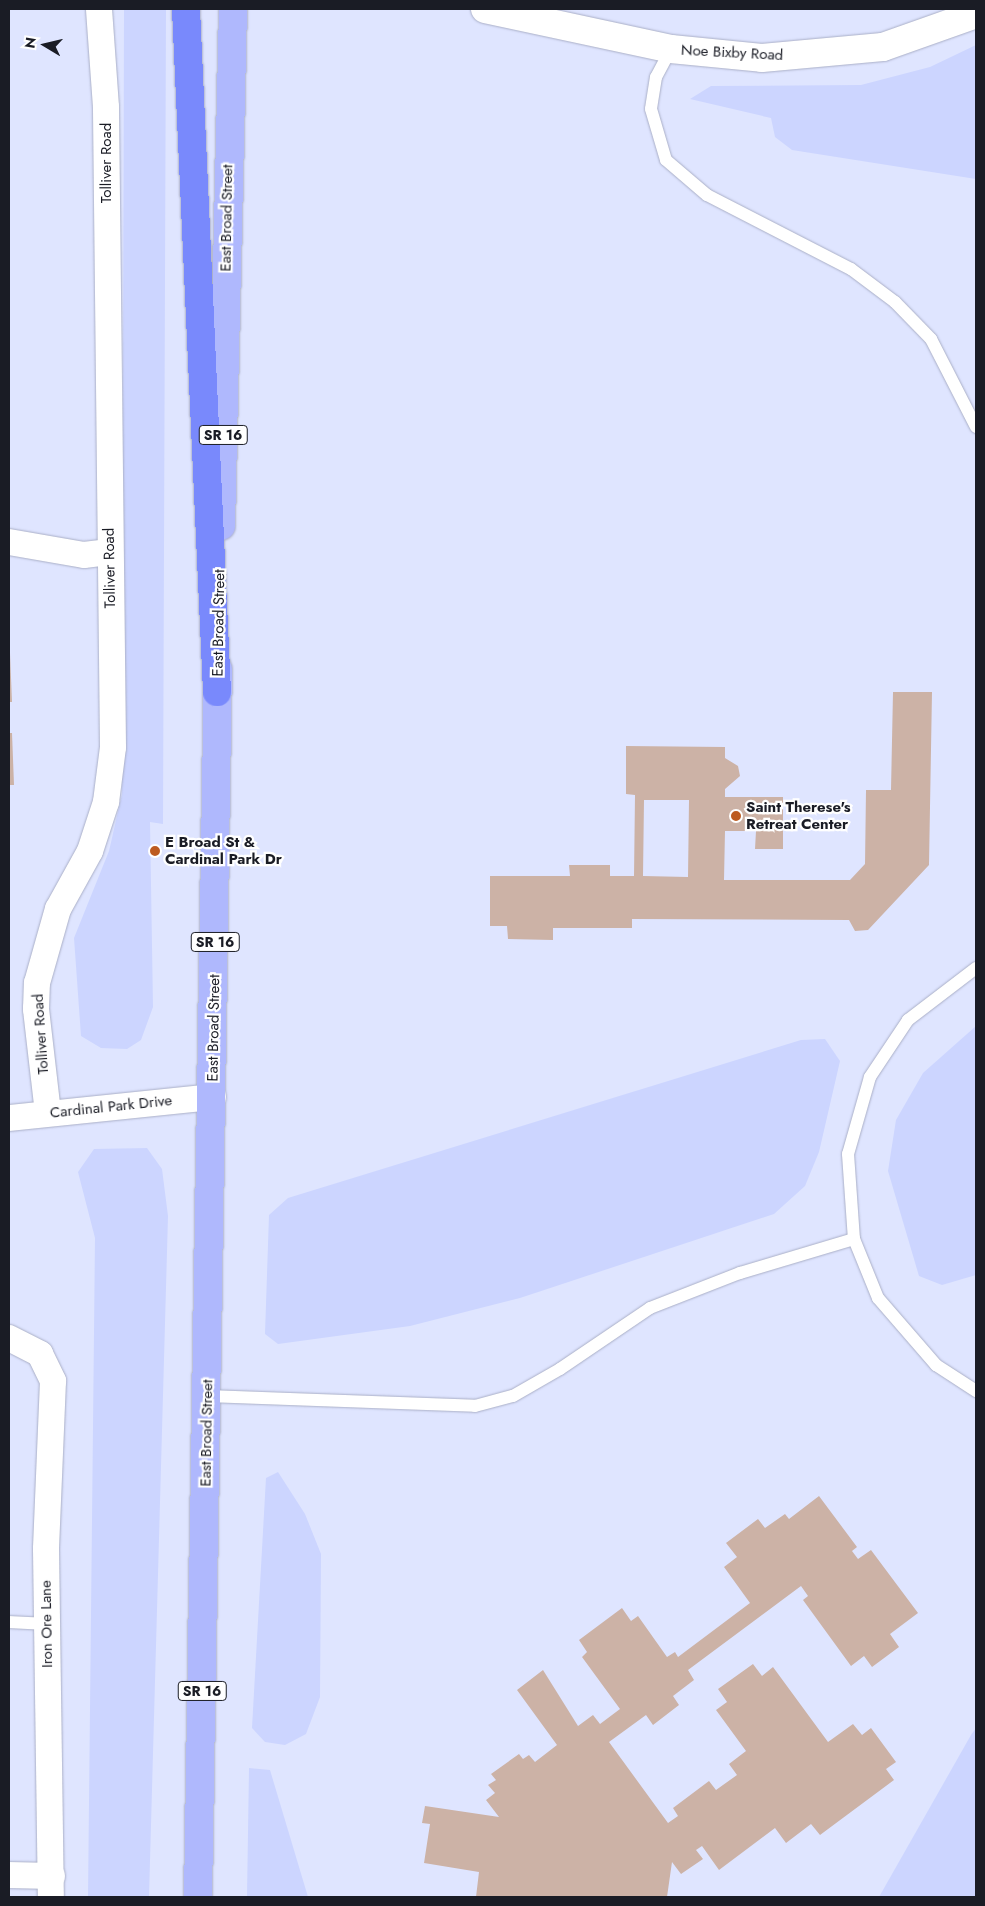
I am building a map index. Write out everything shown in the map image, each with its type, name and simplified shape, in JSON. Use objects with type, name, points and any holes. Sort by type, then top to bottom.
[{"type":"highway","points":[[186,9],[217,692]]},
{"type":"main road","name":"East Broad Street","points":[[198,1897],[213,1097],[217,692],[233,9]]},
{"type":"street","name":"Tolliver Road","points":[[48,1113],[36,1009],[37,983],[58,909],[90,851],[106,802],[113,747],[106,107],[99,9]]},
{"type":"street","name":"Noe Bixby Road","points":[[485,9],[671,50],[762,58],[835,54],[883,47],[976,14]]},
{"type":"street","points":[[9,542],[84,555],[110,552]]},
{"type":"street","name":"Cardinal Park Drive","points":[[9,1118],[213,1097]]},
{"type":"street","name":"Iron Ore Lane","points":[[9,1338],[40,1354],[53,1381],[54,1408],[47,1624],[51,1887]]},
{"type":"street","points":[[9,1875],[51,1887]]},
{"type":"lane","points":[[671,50],[656,77],[651,110],[666,160],[707,194],[851,269],[895,302],[931,339],[976,427]]},
{"type":"lane","points":[[976,968],[908,1020],[870,1077],[848,1154],[854,1239],[878,1298],[936,1365],[976,1390]]},
{"type":"lane","points":[[207,1396],[475,1406],[512,1396],[552,1374],[650,1308],[740,1273],[854,1239]]},
{"type":"lane","points":[[9,1622],[47,1624]]},
{"type":"shaded area","points":[[124,9],[166,9],[163,824],[150,822],[153,1007],[141,1040],[127,1049],[101,1048],[81,1036],[74,938],[109,851],[122,794]]},
{"type":"shaded area","points":[[976,45],[976,179],[792,150],[775,137],[771,118],[690,99],[711,86],[861,85],[930,67]]},
{"type":"shaded area","points":[[976,1026],[976,1275],[942,1285],[919,1276],[888,1171],[896,1120],[923,1073]]},
{"type":"shaded area","points":[[825,1039],[840,1061],[819,1152],[805,1186],[774,1214],[520,1298],[410,1326],[278,1344],[265,1334],[269,1215],[288,1198],[801,1040]]},
{"type":"shaded area","points":[[147,1148],[162,1169],[168,1216],[149,1897],[88,1897],[95,1238],[78,1172],[94,1149]]},
{"type":"shaded area","points":[[278,1472],[305,1514],[321,1554],[320,1697],[306,1734],[285,1745],[265,1742],[252,1728],[266,1478]]},
{"type":"shaded area","points":[[976,1728],[976,1897],[879,1897],[971,1735]]},
{"type":"shaded area","points":[[249,1768],[270,1770],[308,1897],[247,1897]]},
{"type":"building","points":[[10,653],[12,702],[9,702]]},
{"type":"building","name":"Saint Therese's Retreat Center","points":[[893,692],[932,692],[929,865],[868,930],[855,931],[849,920],[632,919],[632,928],[553,928],[553,940],[508,939],[507,926],[490,926],[490,876],[570,876],[569,865],[610,865],[610,876],[634,876],[635,795],[626,794],[626,746],[725,747],[725,758],[738,766],[740,776],[725,789],[725,797],[783,797],[783,849],[755,849],[756,831],[725,831],[724,880],[850,880],[865,864],[866,790],[891,790]],"holes":[[[644,800],[689,800],[688,877],[643,876]]]},
{"type":"building","points":[[9,733],[12,733],[14,785],[9,785]]},
{"type":"building","points":[[819,1496],[857,1547],[852,1551],[858,1559],[871,1550],[918,1613],[890,1634],[899,1647],[872,1667],[864,1656],[851,1666],[803,1600],[808,1596],[801,1586],[688,1670],[694,1680],[673,1696],[679,1705],[653,1725],[646,1715],[609,1742],[668,1823],[678,1816],[673,1808],[709,1781],[716,1790],[737,1775],[729,1764],[746,1751],[716,1710],[727,1702],[718,1689],[753,1664],[762,1676],[773,1667],[828,1742],[853,1724],[862,1735],[871,1728],[896,1762],[886,1769],[894,1780],[820,1835],[811,1824],[786,1843],[775,1828],[719,1870],[702,1846],[696,1850],[703,1859],[681,1874],[672,1862],[667,1897],[476,1897],[479,1872],[424,1863],[430,1824],[422,1823],[425,1806],[499,1817],[486,1800],[495,1793],[488,1785],[496,1780],[491,1774],[519,1754],[523,1759],[529,1755],[535,1762],[557,1745],[517,1690],[543,1670],[578,1726],[593,1715],[600,1724],[620,1709],[582,1657],[587,1652],[579,1640],[622,1608],[631,1621],[638,1616],[667,1657],[675,1652],[678,1657],[750,1603],[724,1567],[737,1557],[726,1543],[758,1519],[765,1528],[785,1514],[789,1519]]},
{"type":"place","name":"Saint Therese's Retreat Center","points":[[736,816]]},
{"type":"place","name":"E Broad St & Cardinal Park Dr","points":[[155,851]]}]
